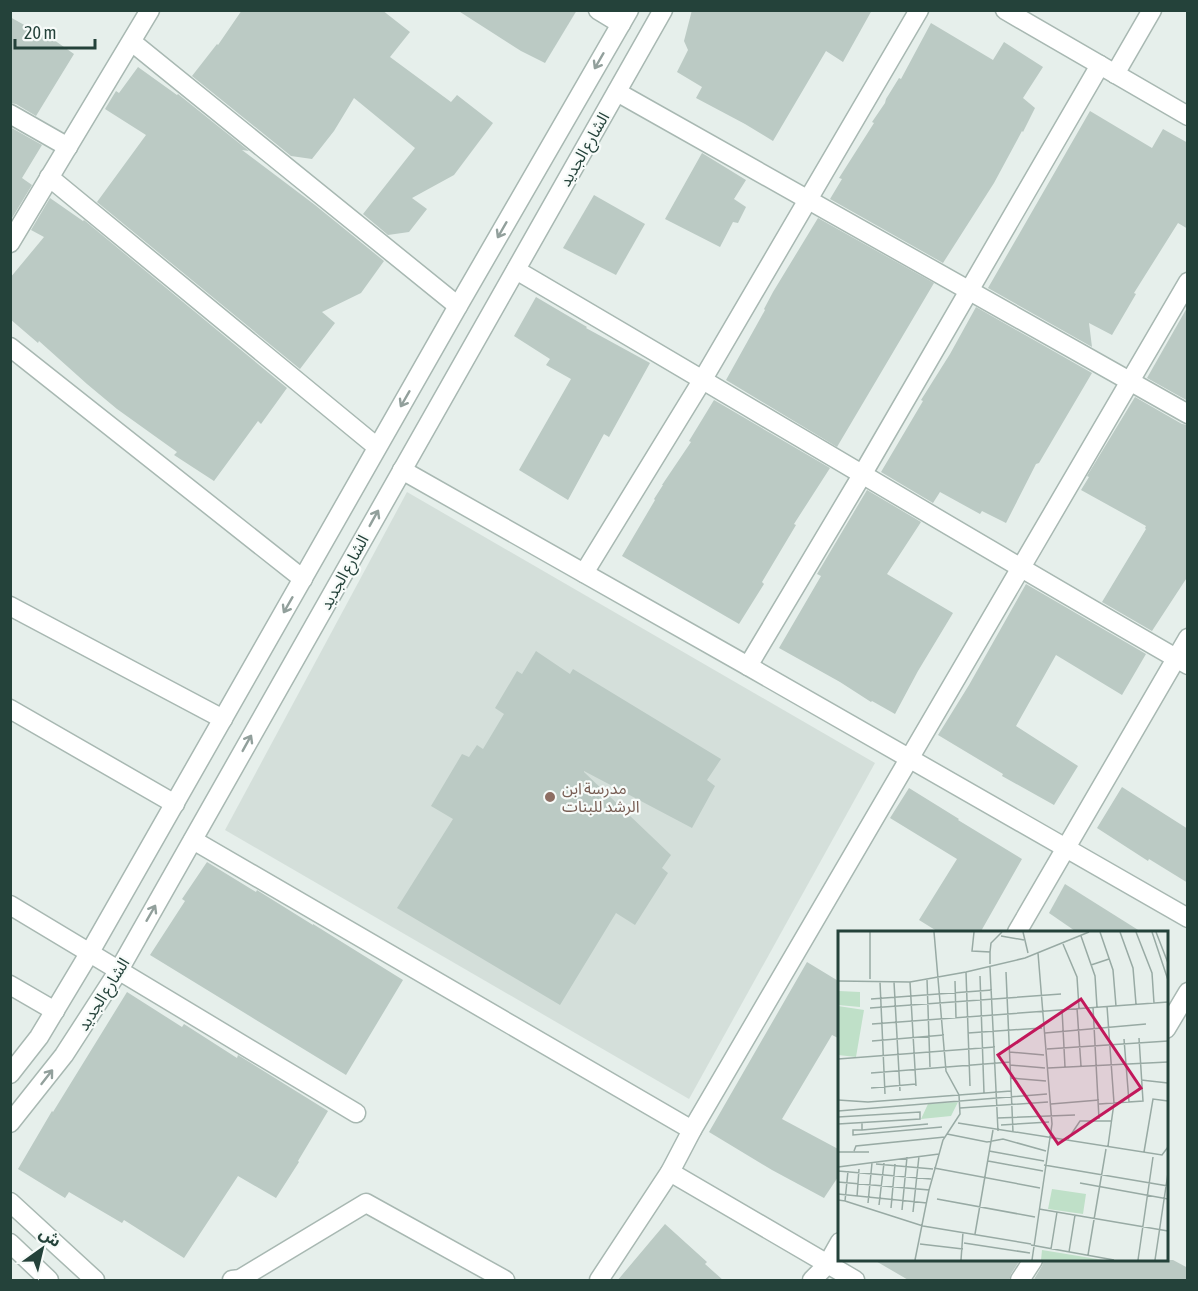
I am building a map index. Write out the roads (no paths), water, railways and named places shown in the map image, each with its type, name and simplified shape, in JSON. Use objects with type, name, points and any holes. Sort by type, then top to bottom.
[{"type":"street","points":[[10,243],[150,10]]},
{"type":"street","points":[[598,10],[625,17]]},
{"type":"street","name":"الشارع الجديد","points":[[10,1123],[64,1055],[119,970],[663,10]]},
{"type":"street","points":[[584,573],[703,379],[919,10]]},
{"type":"street","points":[[1005,10],[1188,116]]},
{"type":"street","points":[[748,666],[862,475],[968,290],[1108,70],[1152,10]]},
{"type":"street","name":"الشارع الجديد","points":[[10,1074],[39,1037],[90,952],[625,17]]},
{"type":"street","points":[[132,42],[458,306]]},
{"type":"street","points":[[616,92],[1188,414]]},
{"type":"street","points":[[10,114],[68,147]]},
{"type":"street","points":[[49,177],[377,447]]},
{"type":"street","points":[[516,270],[1182,662]]},
{"type":"street","points":[[599,1281],[670,1172],[692,1130],[1188,282]]},
{"type":"street","points":[[10,347],[303,579]]},
{"type":"street","points":[[402,470],[1188,918]]},
{"type":"street","points":[[10,606],[223,719]]},
{"type":"street","points":[[1018,931],[1065,849],[1182,662],[1188,638]]},
{"type":"street","points":[[10,709],[175,804]]},
{"type":"street","points":[[193,840],[692,1130]]},
{"type":"street","points":[[10,905],[356,1113]]},
{"type":"street","points":[[10,985],[55,1011]]},
{"type":"street","points":[[1168,1027],[1188,992]]},
{"type":"street","points":[[670,1172],[855,1281]]},
{"type":"street","points":[[10,1202],[95,1281]]},
{"type":"street","points":[[232,1281],[240,1279],[366,1203],[505,1281]]},
{"type":"street","points":[[10,1243],[49,1281]]},
{"type":"street","points":[[813,1281],[827,1265],[838,1246]]},
{"type":"street","points":[[1020,1281],[1032,1261]]},
{"type":"place","name":"مدرسة ابن الرشد للبنات","points":[[550,797]]}]
